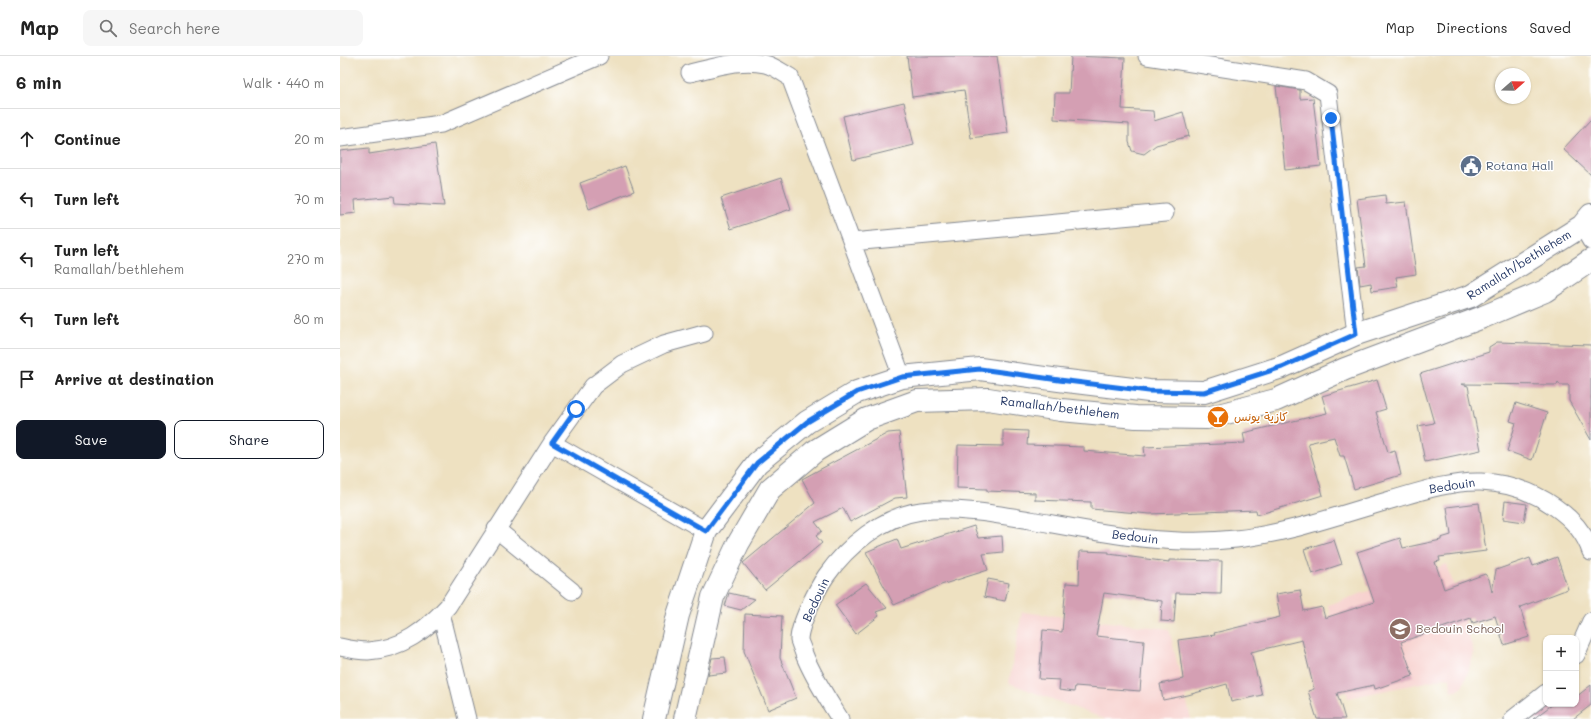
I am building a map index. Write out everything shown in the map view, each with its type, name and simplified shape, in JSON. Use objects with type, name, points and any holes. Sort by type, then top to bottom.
[{"type":"main road","name":"Ramallah/bethlehem","points":[[654,719],[678,615],[706,531],[757,463],[807,422],[857,392],[902,377],[980,369],[1149,391],[1204,392],[1282,367],[1356,334],[1471,296],[1588,227]]},
{"type":"main road","name":"Ramallah/bethlehem","points":[[685,719],[713,597],[738,544],[770,489],[815,451],[867,419],[917,401],[988,399],[1061,410],[1136,417],[1207,418],[1276,400],[1345,369],[1483,317],[1545,291],[1591,260]]},
{"type":"street","points":[[340,138],[441,124],[600,56]]},
{"type":"street","points":[[1147,56],[1215,61],[1306,81],[1328,94],[1356,334]]},
{"type":"street","points":[[690,73],[738,63],[754,62],[767,64],[790,77],[902,377]]},
{"type":"street","points":[[852,242],[1165,212]]},
{"type":"street","points":[[340,647],[367,651],[390,648],[411,639],[448,606],[552,443],[593,386],[622,364],[664,344],[704,333]]},
{"type":"street","points":[[552,443],[706,531]]},
{"type":"street","name":"Bedouin","points":[[840,719],[812,673],[799,640],[808,612],[821,583],[843,554],[869,533],[894,519],[920,511],[957,511],[990,514],[1143,539],[1191,542],[1236,539],[1282,532],[1420,491],[1480,482],[1509,485],[1537,494],[1570,517],[1588,544],[1591,552]]},
{"type":"street","points":[[496,529],[572,591]]},
{"type":"street","points":[[441,613],[467,719]]},
{"type":"street","points":[[1579,648],[1591,620]]},
{"type":"street","points":[[1513,719],[1543,695]]},
{"type":"shaded area","name":"Bedouin School","points":[[1447,564],[1474,653],[1462,688],[1451,692],[1450,677],[1348,698],[1328,605]]},
{"type":"shaded area","points":[[1022,612],[1169,629],[1191,719],[1105,719],[1009,683]]},
{"type":"building","points":[[907,56],[997,56],[1008,133],[971,138],[964,90],[912,97]]},
{"type":"building","points":[[1071,56],[1125,58],[1122,109],[1153,111],[1154,121],[1183,112],[1189,136],[1156,145],[1144,154],[1132,151],[1129,142],[1129,124],[1054,119],[1055,93],[1069,93]]},
{"type":"building","points":[[1276,86],[1300,90],[1300,99],[1313,98],[1321,166],[1285,170]]},
{"type":"building","points":[[904,102],[914,145],[853,160],[843,116]]},
{"type":"building","points":[[1591,119],[1591,175],[1563,149]]},
{"type":"building","points":[[435,144],[444,206],[395,203],[394,196],[355,200],[356,213],[340,215],[340,151],[369,148],[369,154]]},
{"type":"building","points":[[625,166],[634,191],[589,209],[580,183]]},
{"type":"building","points":[[781,178],[791,209],[731,229],[721,198]]},
{"type":"building","points":[[1385,195],[1386,204],[1406,202],[1416,274],[1396,277],[1398,287],[1372,291],[1371,283],[1360,285],[1358,267],[1366,266],[1357,199]]},
{"type":"building","points":[[1497,342],[1591,345],[1591,440],[1569,401],[1569,385],[1560,385],[1558,382],[1557,385],[1461,384],[1468,386],[1481,450],[1425,462],[1418,426],[1434,423],[1420,374],[1489,352],[1489,347]]},
{"type":"building","points":[[1377,380],[1386,409],[1376,412],[1388,452],[1395,450],[1401,475],[1354,489],[1344,456],[1340,456],[1334,437],[1308,443],[1323,495],[1257,515],[1256,510],[1150,514],[1091,509],[1091,502],[1035,500],[1035,493],[957,488],[958,445],[1003,446],[1003,430],[1028,431],[1027,445],[1084,447],[1084,451],[1145,456],[1144,447],[1245,443],[1243,433],[1327,413],[1322,396]]},
{"type":"building","points":[[1516,403],[1547,413],[1532,460],[1507,451],[1516,423],[1510,421]]},
{"type":"building","points":[[899,432],[907,497],[895,498],[850,522],[843,508],[815,522],[822,531],[816,536],[822,543],[765,590],[743,563],[815,503],[802,479],[888,433]]},
{"type":"building","points":[[1505,501],[1527,504],[1524,522],[1503,519]]},
{"type":"building","points":[[1479,503],[1486,551],[1439,557],[1440,561],[1435,562],[1444,589],[1485,574],[1489,579],[1492,592],[1496,570],[1530,558],[1533,566],[1557,557],[1568,589],[1520,607],[1529,637],[1504,645],[1495,616],[1473,623],[1471,618],[1401,642],[1413,676],[1375,689],[1374,685],[1337,693],[1345,719],[1317,719],[1308,691],[1314,689],[1302,640],[1251,652],[1262,695],[1231,702],[1227,684],[1188,695],[1163,700],[1160,684],[1183,679],[1178,640],[1215,635],[1214,633],[1280,617],[1276,594],[1300,590],[1304,611],[1322,607],[1325,618],[1374,602],[1357,552],[1400,538],[1403,548],[1441,540],[1441,538],[1451,535],[1447,507]]},
{"type":"building","points":[[974,526],[978,538],[1002,536],[1003,552],[983,554],[988,570],[941,585],[894,605],[866,552],[897,539],[901,549]]},
{"type":"building","points":[[1334,540],[1342,564],[1312,574],[1304,549]]},
{"type":"building","points":[[1080,551],[1109,552],[1109,554],[1169,562],[1169,560],[1222,561],[1221,594],[1176,593],[1174,622],[1161,621],[1162,601],[1104,593],[1096,636],[1144,641],[1140,691],[1075,686],[1074,692],[1059,690],[1060,680],[1039,679],[1043,630],[1062,632],[1066,583],[1079,584]]},
{"type":"building","points":[[988,579],[1009,583],[1005,601],[984,597]]},
{"type":"building","points":[[866,583],[887,608],[876,612],[879,616],[856,634],[835,605]]},
{"type":"building","points":[[729,593],[755,599],[741,610],[725,606]]},
{"type":"building","points":[[745,614],[782,616],[780,658],[796,698],[768,710],[744,651]]},
{"type":"building","points":[[725,657],[727,673],[708,675],[712,658]]},
{"type":"building","points":[[1591,685],[1591,705],[1573,719],[1533,719],[1549,707],[1579,707],[1579,695]]},
{"type":"place","name":"Rotana Hall","points":[[1471,166]]},
{"type":"place","name":"كازية يونس","points":[[1218,417]]},
{"type":"place","name":"Bedouin School","points":[[1400,629]]},
{"type":"route","points":[[576,409],[552,443],[706,531],[757,463],[807,422],[857,392],[902,377],[980,369],[1149,391],[1204,392],[1282,367],[1356,334],[1331,118]]}]
